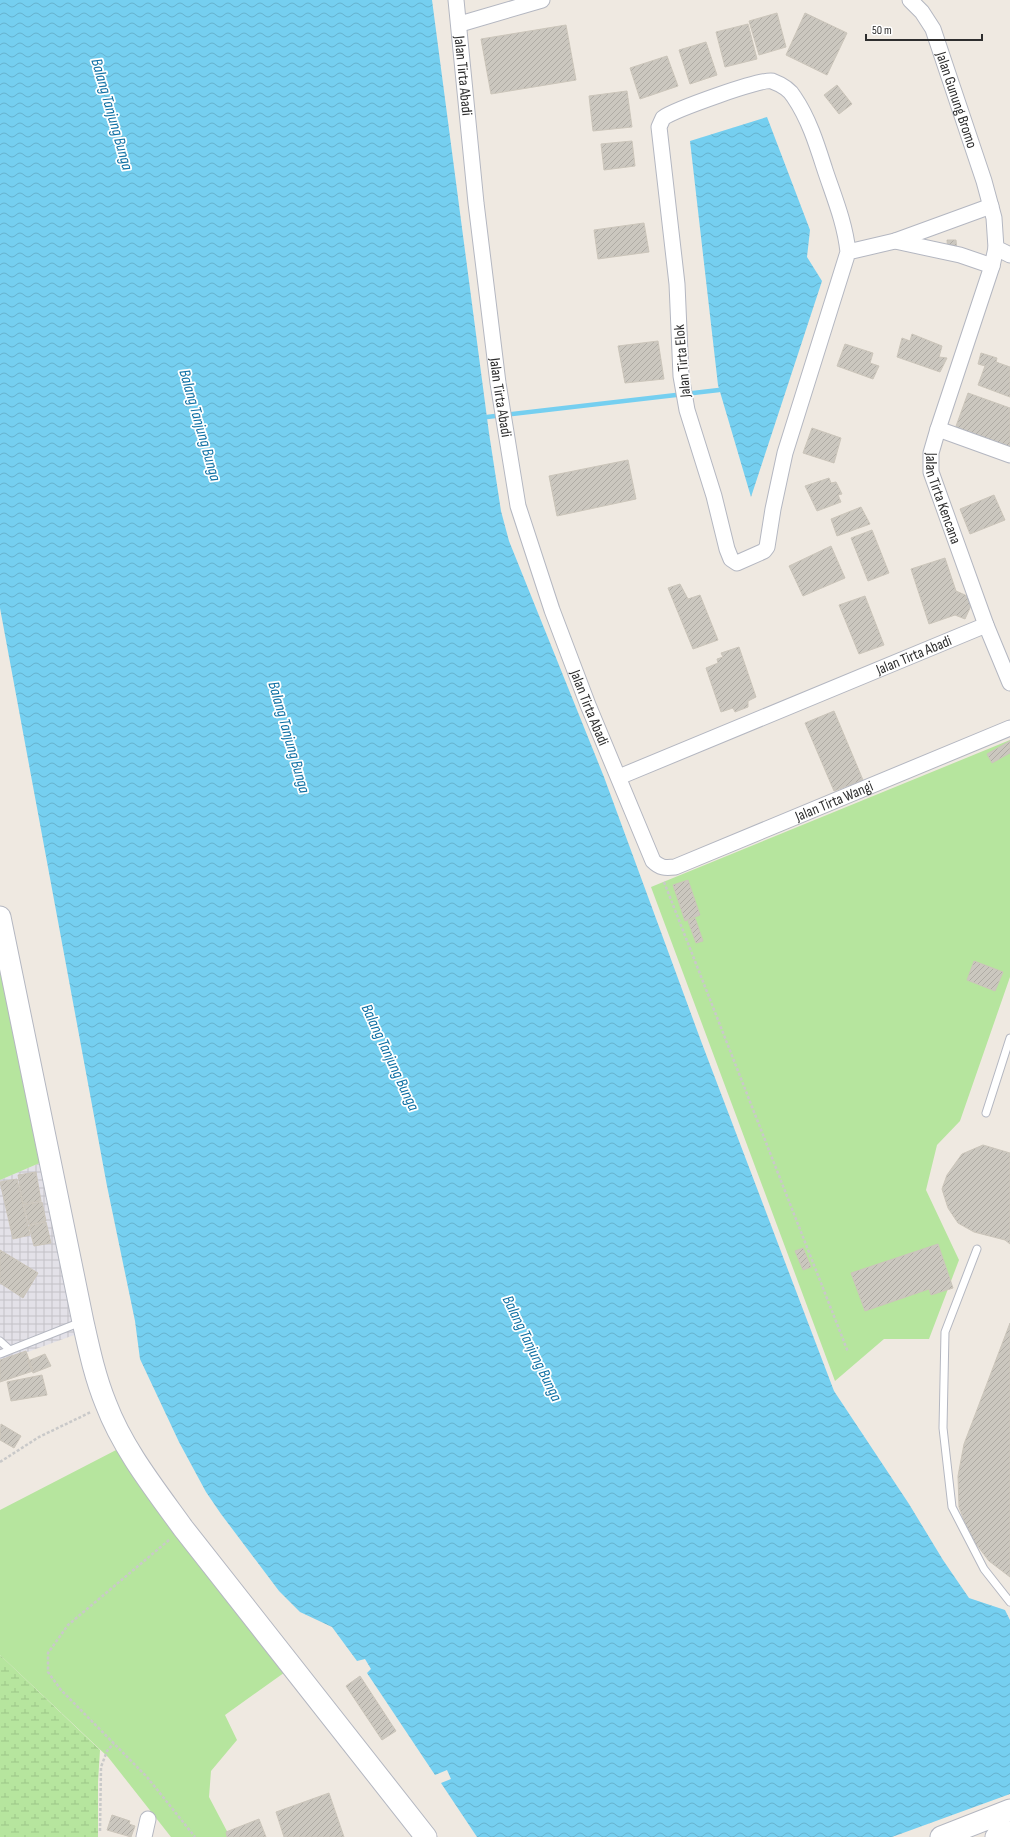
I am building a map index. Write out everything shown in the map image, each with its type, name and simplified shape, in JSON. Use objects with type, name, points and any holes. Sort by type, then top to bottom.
[{"type":"street","name":"Jalan Tirta Abadi","points":[[456,0],[460,24],[476,203],[498,383],[518,506],[532,550],[588,705],[619,777],[650,857],[658,866]]},
{"type":"street","points":[[460,24],[542,0]]},
{"type":"street","name":"Jalan Gunung Bromo","points":[[910,0],[922,12],[933,29],[991,206],[1003,229]]},
{"type":"street","name":"Jalan Tirta Elok","points":[[770,81],[787,90],[795,97],[805,115],[816,144],[845,229],[848,252],[784,453],[767,547],[764,551],[740,562],[736,562],[730,557],[687,410],[681,376],[677,284],[659,127],[663,118],[751,84],[770,81]]},
{"type":"street","points":[[848,252],[896,241],[991,206]]},
{"type":"street","name":"Jalan Tirta Kencana","points":[[1003,229],[931,452],[931,472],[986,624],[1010,683]]},
{"type":"street","points":[[896,241],[953,254],[992,266]]},
{"type":"street","points":[[996,248],[1010,255]]},
{"type":"street","points":[[938,429],[1010,455]]},
{"type":"street","name":"Jalan Tirta Abadi","points":[[619,777],[986,624]]},
{"type":"street","name":"Jalan Tirta Wangi","points":[[658,866],[665,868],[675,867],[1010,728]]},
{"type":"street","points":[[0,917],[83,1322],[91,1356],[106,1404],[128,1448],[147,1479],[183,1528],[426,1837]]},
{"type":"street","points":[[941,1837],[1010,1810]]},
{"type":"street","points":[[144,1837],[148,1819]]},
{"type":"street","points":[[996,1837],[1010,1832]]},
{"type":"lane","points":[[986,1113],[1010,1038]]},
{"type":"lane","points":[[977,1249],[945,1332],[943,1428],[952,1506],[984,1569],[1010,1602]]},
{"type":"lane","points":[[0,1354],[83,1322]]},
{"type":"lane","points":[[0,1341],[10,1350]]},
{"type":"path","points":[[658,866],[848,1352]]},
{"type":"path","points":[[0,1462],[40,1437],[106,1404]]},
{"type":"path","points":[[183,1528],[68,1625],[48,1653],[48,1672],[61,1690],[147,1777],[196,1837]]},
{"type":"path","points":[[100,1831],[101,1767],[107,1752],[114,1743]]},
{"type":"shaded area","points":[[49,1159],[88,1330],[0,1362],[0,1180]]},
{"type":"green space","points":[[1010,740],[1010,977],[960,1121],[937,1145],[926,1190],[959,1260],[929,1339],[884,1339],[835,1381],[651,887]]},
{"type":"green space","points":[[0,910],[49,1159],[0,1180]]},
{"type":"green space","points":[[120,1448],[288,1670],[225,1715],[237,1740],[211,1771],[209,1797],[230,1837],[171,1837],[108,1757],[0,1655],[0,1510]]},
{"type":"green space","points":[[0,1655],[100,1750],[98,1782],[98,1837],[0,1837]]},
{"type":"water","name":"Balang Tanjung Bunga","points":[[0,0],[432,0],[489,433],[501,511],[509,541],[604,777],[701,1041],[834,1391],[969,1598],[1005,1610],[1010,1620],[1010,1794],[892,1837],[477,1837],[441,1783],[451,1779],[447,1770],[435,1775],[367,1673],[371,1669],[365,1659],[357,1661],[332,1627],[300,1612],[279,1591],[206,1492],[179,1442],[140,1359],[135,1321],[107,1186],[0,608]]},
{"type":"water","points":[[767,117],[810,230],[807,257],[822,281],[751,497],[718,385],[690,141]]},
{"type":"building","points":[[777,13],[786,47],[759,55],[749,21]]},
{"type":"building","points":[[805,13],[847,33],[827,75],[786,55]]},
{"type":"building","points":[[748,24],[757,59],[725,67],[716,32]]},
{"type":"building","points":[[566,25],[576,80],[491,94],[481,39]]},
{"type":"building","points":[[706,42],[717,75],[690,84],[679,50]]},
{"type":"building","points":[[667,56],[678,86],[640,99],[630,68]]},
{"type":"building","points":[[837,85],[852,104],[839,114],[824,95]]},
{"type":"building","points":[[627,91],[632,127],[593,131],[589,96]]},
{"type":"building","points":[[632,141],[635,166],[604,170],[601,144]]},
{"type":"building","points":[[644,223],[649,252],[598,259],[594,230]]},
{"type":"building","points":[[947,240],[956,240],[957,252],[948,252]]},
{"type":"building","points":[[912,334],[942,346],[939,357],[947,358],[940,372],[897,357],[902,338],[910,341]]},
{"type":"building","points":[[658,341],[664,379],[625,383],[618,346]]},
{"type":"building","points":[[845,344],[873,353],[870,363],[879,366],[873,379],[837,366]]},
{"type":"building","points":[[981,353],[997,358],[996,362],[1010,367],[1010,397],[978,385],[985,366],[978,364]]},
{"type":"building","points":[[968,393],[1010,408],[1010,449],[955,429]]},
{"type":"building","points":[[812,428],[841,438],[834,463],[803,453]]},
{"type":"building","points":[[628,460],[636,499],[557,516],[549,476]]},
{"type":"building","points":[[829,478],[831,483],[836,482],[842,494],[838,495],[841,502],[817,511],[805,486]]},
{"type":"building","points":[[994,495],[1005,520],[970,534],[960,509]]},
{"type":"building","points":[[861,507],[870,524],[837,536],[831,519]]},
{"type":"building","points":[[872,530],[889,573],[868,581],[851,538]]},
{"type":"building","points":[[831,546],[845,578],[803,596],[789,566]]},
{"type":"building","points":[[945,558],[956,591],[974,599],[965,619],[955,615],[929,624],[911,569]]},
{"type":"building","points":[[680,584],[688,599],[700,595],[718,640],[693,649],[668,588]]},
{"type":"building","points":[[865,596],[884,645],[859,654],[839,605]]},
{"type":"building","points":[[739,647],[756,697],[748,701],[748,707],[735,712],[733,708],[721,712],[706,668],[718,663],[717,659],[723,657],[721,653]]},
{"type":"building","points":[[834,711],[863,780],[834,791],[805,723]]},
{"type":"building","points":[[1010,741],[1010,753],[992,763],[987,754]]},
{"type":"building","points":[[688,880],[700,915],[685,921],[673,885]]},
{"type":"building","points":[[695,918],[703,941],[696,943],[688,921]]},
{"type":"building","points":[[974,961],[1003,972],[995,991],[967,980]]},
{"type":"building","points":[[983,1145],[1010,1153],[1010,1244],[1005,1240],[974,1232],[958,1223],[948,1208],[942,1189],[947,1175],[962,1154]]},
{"type":"building","points":[[36,1172],[41,1201],[23,1204],[18,1175]]},
{"type":"building","points":[[17,1179],[30,1235],[13,1239],[0,1182]]},
{"type":"building","points":[[42,1202],[46,1221],[29,1225],[24,1205]]},
{"type":"building","points":[[46,1222],[51,1243],[34,1246],[29,1226]]},
{"type":"building","points":[[938,1244],[953,1288],[931,1295],[929,1289],[865,1311],[851,1273]]},
{"type":"building","points":[[803,1248],[811,1267],[803,1270],[795,1251]]},
{"type":"building","points":[[0,1250],[38,1273],[23,1298],[0,1283]]},
{"type":"building","points":[[1010,1323],[1010,1577],[989,1561],[970,1536],[959,1507],[958,1476],[964,1444]]},
{"type":"building","points":[[26,1351],[33,1371],[0,1382],[0,1360]]},
{"type":"building","points":[[45,1354],[51,1366],[33,1373],[28,1361]]},
{"type":"building","points":[[42,1375],[47,1395],[11,1401],[7,1382]]},
{"type":"building","points":[[1,1424],[21,1436],[14,1448],[0,1440]]},
{"type":"building","points":[[360,1676],[396,1731],[382,1740],[346,1686]]},
{"type":"building","points":[[329,1793],[344,1837],[284,1837],[276,1812]]},
{"type":"building","points":[[112,1815],[130,1821],[129,1824],[135,1826],[131,1837],[107,1830]]},
{"type":"building","points":[[259,1819],[266,1837],[227,1837],[226,1832]]},
{"type":"waterway","points":[[487,417],[719,390]]}]
